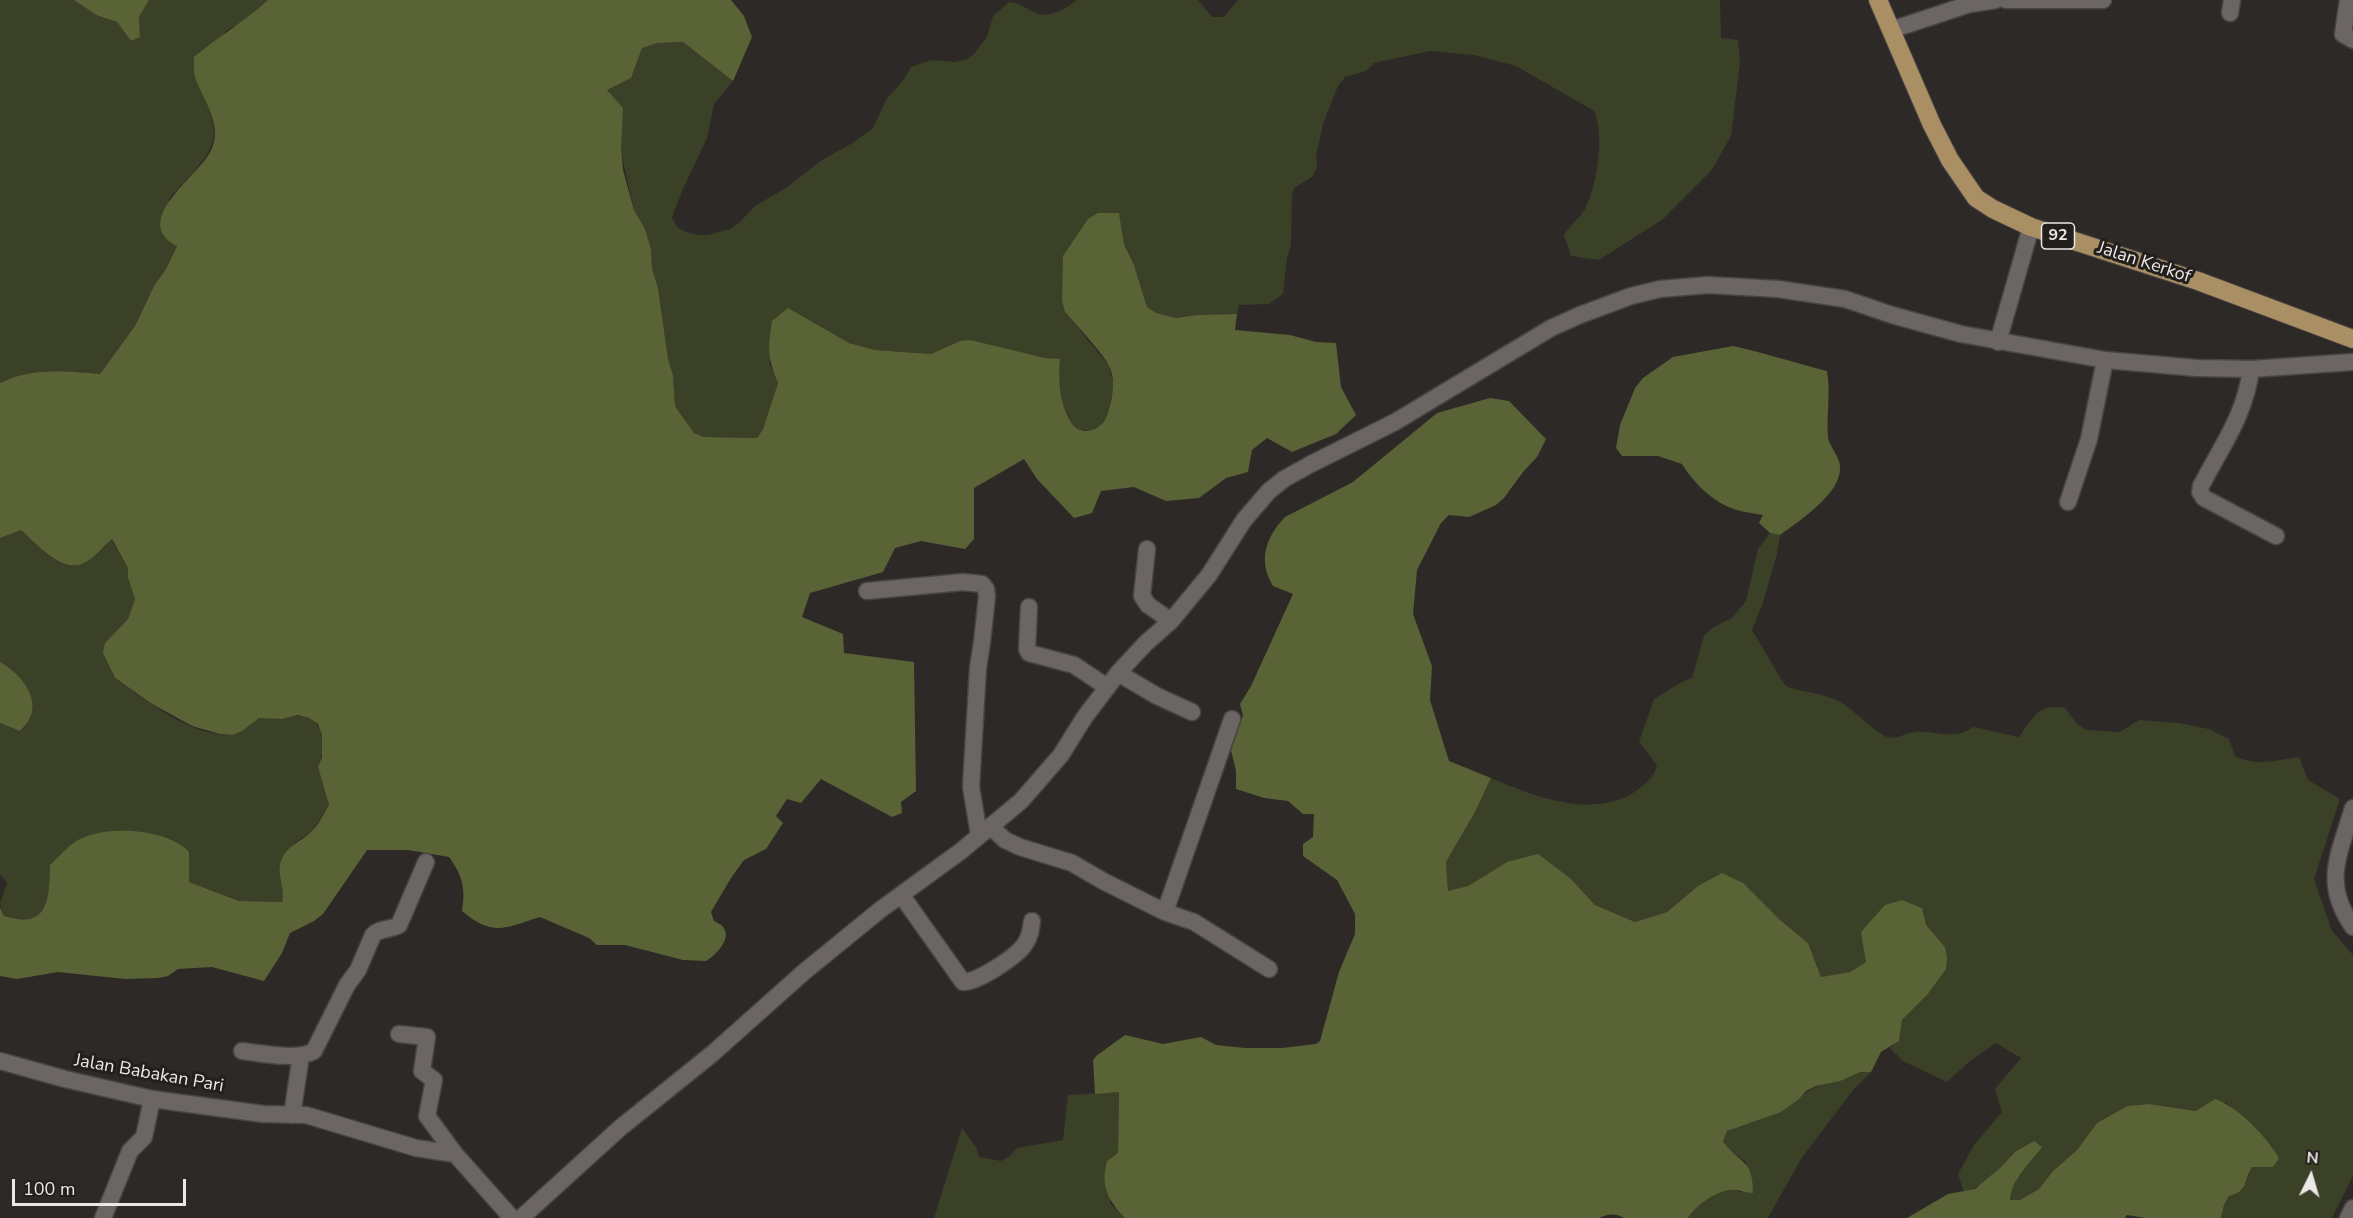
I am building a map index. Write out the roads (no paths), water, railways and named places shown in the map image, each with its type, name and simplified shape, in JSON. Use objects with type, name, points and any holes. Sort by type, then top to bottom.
[{"type":"main road","name":"Jalan Kerkof","points":[[1878,0],[1932,125],[1962,180],[1976,198],[1993,209],[2031,227],[2198,281],[2353,339]]},
{"type":"street","points":[[1892,30],[1970,4],[1996,0]]},
{"type":"street","points":[[2006,0],[2103,0]]},
{"type":"street","points":[[2349,9],[2343,34],[2353,40]]},
{"type":"street","points":[[1998,342],[2031,227]]},
{"type":"street","points":[[521,1218],[620,1128],[712,1054],[804,972],[1021,801],[1055,762],[1118,673],[1146,643],[1171,621],[1209,575],[1257,503],[1284,479],[1395,422],[1551,328],[1631,296],[1660,289],[1688,286],[1778,289],[1845,299],[1892,315],[1998,342],[2106,360],[2197,368],[2251,369],[2353,362]]},
{"type":"street","points":[[2068,502],[2089,439],[2106,360]]},
{"type":"street","points":[[2251,369],[2248,393],[2237,423],[2219,450],[2200,492],[2204,498],[2276,536]]},
{"type":"street","points":[[1147,549],[1142,596],[1148,605],[1171,621]]},
{"type":"street","points":[[867,591],[963,582],[982,584],[986,589],[978,668],[971,787],[985,831],[1036,853],[1072,863],[1165,912],[1194,922],[1269,969]]},
{"type":"street","points":[[1029,607],[1027,649],[1029,653],[1074,665],[1107,687]]},
{"type":"street","points":[[1118,673],[1157,696],[1192,712]]},
{"type":"street","points":[[1165,912],[1232,719]]},
{"type":"street","points":[[2353,808],[2337,865],[2335,891],[2343,913],[2353,927]]},
{"type":"street","points":[[242,1051],[301,1055],[309,1054],[318,1045],[343,991],[358,970],[375,932],[399,925],[426,862]]},
{"type":"street","points":[[902,896],[963,982],[970,982],[1017,952],[1027,942],[1032,921]]},
{"type":"street","points":[[399,1034],[427,1037],[422,1071],[434,1080],[427,1116],[455,1154],[512,1218]]},
{"type":"street","points":[[292,1115],[301,1055]]},
{"type":"street","name":"Jalan Babakan Pari","points":[[0,1061],[152,1099],[263,1114],[306,1115],[416,1148],[455,1154]]},
{"type":"street","points":[[104,1218],[130,1151],[144,1137],[152,1099]]},
{"type":"street","points":[[2348,1218],[2353,1208]]}]
